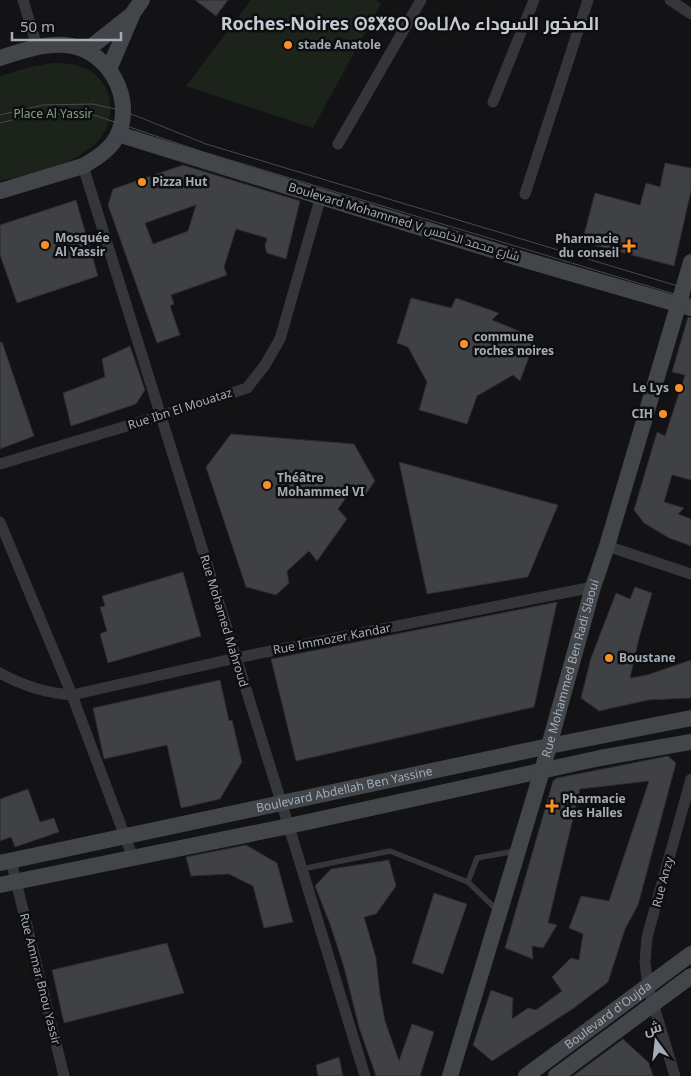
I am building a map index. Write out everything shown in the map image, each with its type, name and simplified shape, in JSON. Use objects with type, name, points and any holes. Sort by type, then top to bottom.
[{"type":"street","points":[[23,0],[37,46]]},
{"type":"street","points":[[493,102],[534,0]]},
{"type":"street","points":[[525,194],[588,0]]},
{"type":"street","points":[[670,0],[691,14]]},
{"type":"street","points":[[338,144],[417,1]]},
{"type":"street","points":[[87,50],[138,7]]},
{"type":"street","points":[[109,69],[138,7]]},
{"type":"street","points":[[0,58],[37,46],[62,44],[87,50],[109,69],[119,88],[124,111],[118,134],[104,152],[83,166],[0,191]]},
{"type":"street","name":"Boulevard Mohammed V شارع محمد الخامس","points":[[118,134],[515,257],[685,306]]},
{"type":"street","name":"Rue Mohamed Mahroud","points":[[83,166],[365,1076]]},
{"type":"street","name":"Rue Ibn El Mouataz","points":[[0,464],[246,388],[265,365],[280,339],[321,196]]},
{"type":"street","name":"Rue Mohammed Ben Radi Slaoui","points":[[450,1076],[542,771],[593,587],[685,306],[691,262]]},
{"type":"street","points":[[0,522],[72,695],[133,858]]},
{"type":"street","points":[[607,546],[691,574]]},
{"type":"street","name":"Rue Immozer Kandar","points":[[0,673],[30,688],[48,693],[72,695],[236,658],[593,587]]},
{"type":"street","name":"Boulevard Abdellah Ben Yassine","points":[[6,862],[549,746],[691,718]]},
{"type":"street","name":"Boulevard Abdellah Ben Yassine","points":[[8,883],[289,826],[542,771],[691,742]]},
{"type":"street","points":[[472,763],[477,785]]},
{"type":"street","name":"Rue Anzy","points":[[676,1076],[648,987],[645,962],[647,937],[691,778]]},
{"type":"street","name":"Rue Ammar Bnou Yassir","points":[[6,862],[8,883],[64,1076]]},
{"type":"street","name":"Boulevard d'Oujda","points":[[526,1076],[691,954]]},
{"type":"street","name":"Boulevard d'Oujda","points":[[556,1076],[691,976]]},
{"type":"lane","points":[[468,882],[477,858],[518,851]]},
{"type":"lane","points":[[302,870],[390,852],[468,882],[499,912]]},
{"type":"green space","name":"stade Anatole","points":[[251,0],[376,0],[381,4],[313,128],[186,86]]},
{"type":"green space","name":"Place Al Yassir","points":[[53,63],[79,66],[96,75],[108,94],[110,115],[107,126],[95,144],[74,158],[38,172],[0,181],[0,76],[26,68]]},
{"type":"building","points":[[195,0],[228,0],[216,16]]},
{"type":"building","points":[[665,163],[691,168],[691,191],[674,266],[582,242],[595,193],[640,205],[646,183],[660,187]]},
{"type":"building","points":[[183,165],[300,201],[286,259],[267,253],[265,246],[267,238],[236,229],[224,267],[227,275],[171,295],[174,304],[170,306],[180,335],[157,343],[108,205],[113,189]],"holes":[[[196,205],[188,231],[153,244],[145,223]]]},
{"type":"building","name":"Mosquée Al Yassir","points":[[76,200],[98,276],[17,303],[0,255],[0,225]]},
{"type":"building","points":[[411,298],[451,308],[456,298],[499,313],[492,320],[536,338],[520,381],[513,375],[477,396],[467,424],[419,410],[427,382],[408,347],[397,343]]},
{"type":"building","points":[[688,317],[691,318],[691,480],[672,475],[664,502],[684,508],[678,514],[691,519],[691,546],[669,538],[644,523],[634,510],[657,432],[665,436],[685,375],[672,372]]},
{"type":"building","points":[[0,342],[2,342],[34,436],[0,449]]},
{"type":"building","points":[[130,346],[145,390],[136,404],[71,426],[63,393],[105,377],[102,359]]},
{"type":"building","points":[[231,434],[354,444],[375,481],[363,498],[350,492],[338,509],[347,519],[317,561],[309,551],[287,571],[289,583],[276,595],[246,587],[206,467]]},
{"type":"building","points":[[399,462],[558,505],[528,577],[427,594]]},
{"type":"building","points":[[183,572],[201,636],[108,663],[100,634],[107,631],[100,607],[105,606],[102,596]]},
{"type":"building","points":[[635,587],[652,593],[630,678],[647,675],[691,660],[691,698],[648,700],[599,711],[581,698],[591,658],[616,593],[630,599]]},
{"type":"building","points":[[557,602],[534,707],[296,761],[271,659]]},
{"type":"building","points":[[220,680],[229,721],[232,720],[242,762],[220,799],[181,808],[167,745],[104,759],[93,708]]},
{"type":"building","points":[[668,756],[676,763],[638,905],[625,929],[608,982],[574,1008],[492,1061],[473,1045],[491,990],[513,998],[512,1019],[528,1008],[536,1010],[562,991],[552,977],[571,958],[579,960],[583,934],[569,928],[581,896],[609,901],[649,781],[580,789],[548,923],[557,925],[543,948],[532,946],[533,959],[505,948],[553,781],[557,778]]},
{"type":"building","points":[[28,789],[40,822],[54,818],[59,832],[15,847],[11,837],[0,841],[0,799]]},
{"type":"building","points":[[246,845],[277,863],[293,922],[264,928],[253,886],[229,874],[191,876],[186,857]]},
{"type":"building","points":[[389,860],[396,886],[376,914],[364,917],[376,958],[385,1021],[399,1061],[412,1024],[434,1032],[420,1076],[376,1076],[359,1027],[344,967],[315,886],[331,869]]},
{"type":"building","points":[[434,893],[467,904],[443,974],[412,963]]},
{"type":"building","points":[[167,943],[184,993],[64,1023],[52,970]]},
{"type":"building","points":[[623,1039],[649,1063],[653,1076],[573,1076]]},
{"type":"building","points":[[339,1057],[343,1076],[318,1076],[316,1065]]},
{"type":"tram line","points":[[0,115],[43,105],[93,104],[124,111],[206,144],[691,290]]},
{"type":"tram line","points":[[0,123],[37,114],[91,114],[200,151],[691,299]]},
{"type":"place","name":"stade Anatole","points":[[288,45]]},
{"type":"place","name":"Pizza Hut","points":[[142,182]]},
{"type":"place","name":"Mosquée Al Yassir","points":[[45,245]]},
{"type":"place","name":"Pharmacie du conseil","points":[[629,246]]},
{"type":"place","name":"commune roches noires","points":[[464,344]]},
{"type":"place","name":"Le Lys","points":[[679,388]]},
{"type":"place","name":"CIH","points":[[663,414]]},
{"type":"place","name":"Théâtre Mohammed VI","points":[[267,485]]},
{"type":"place","name":"Boustane","points":[[609,658]]},
{"type":"place","name":"Pharmacie des Halles","points":[[552,806]]},
{"type":"district","name":"Roches-Noires ⵙⵓⵅⵓⵔ ⵙⴰⵡⴷⴰ الصخور السوداء","points":[[410,24]]}]
